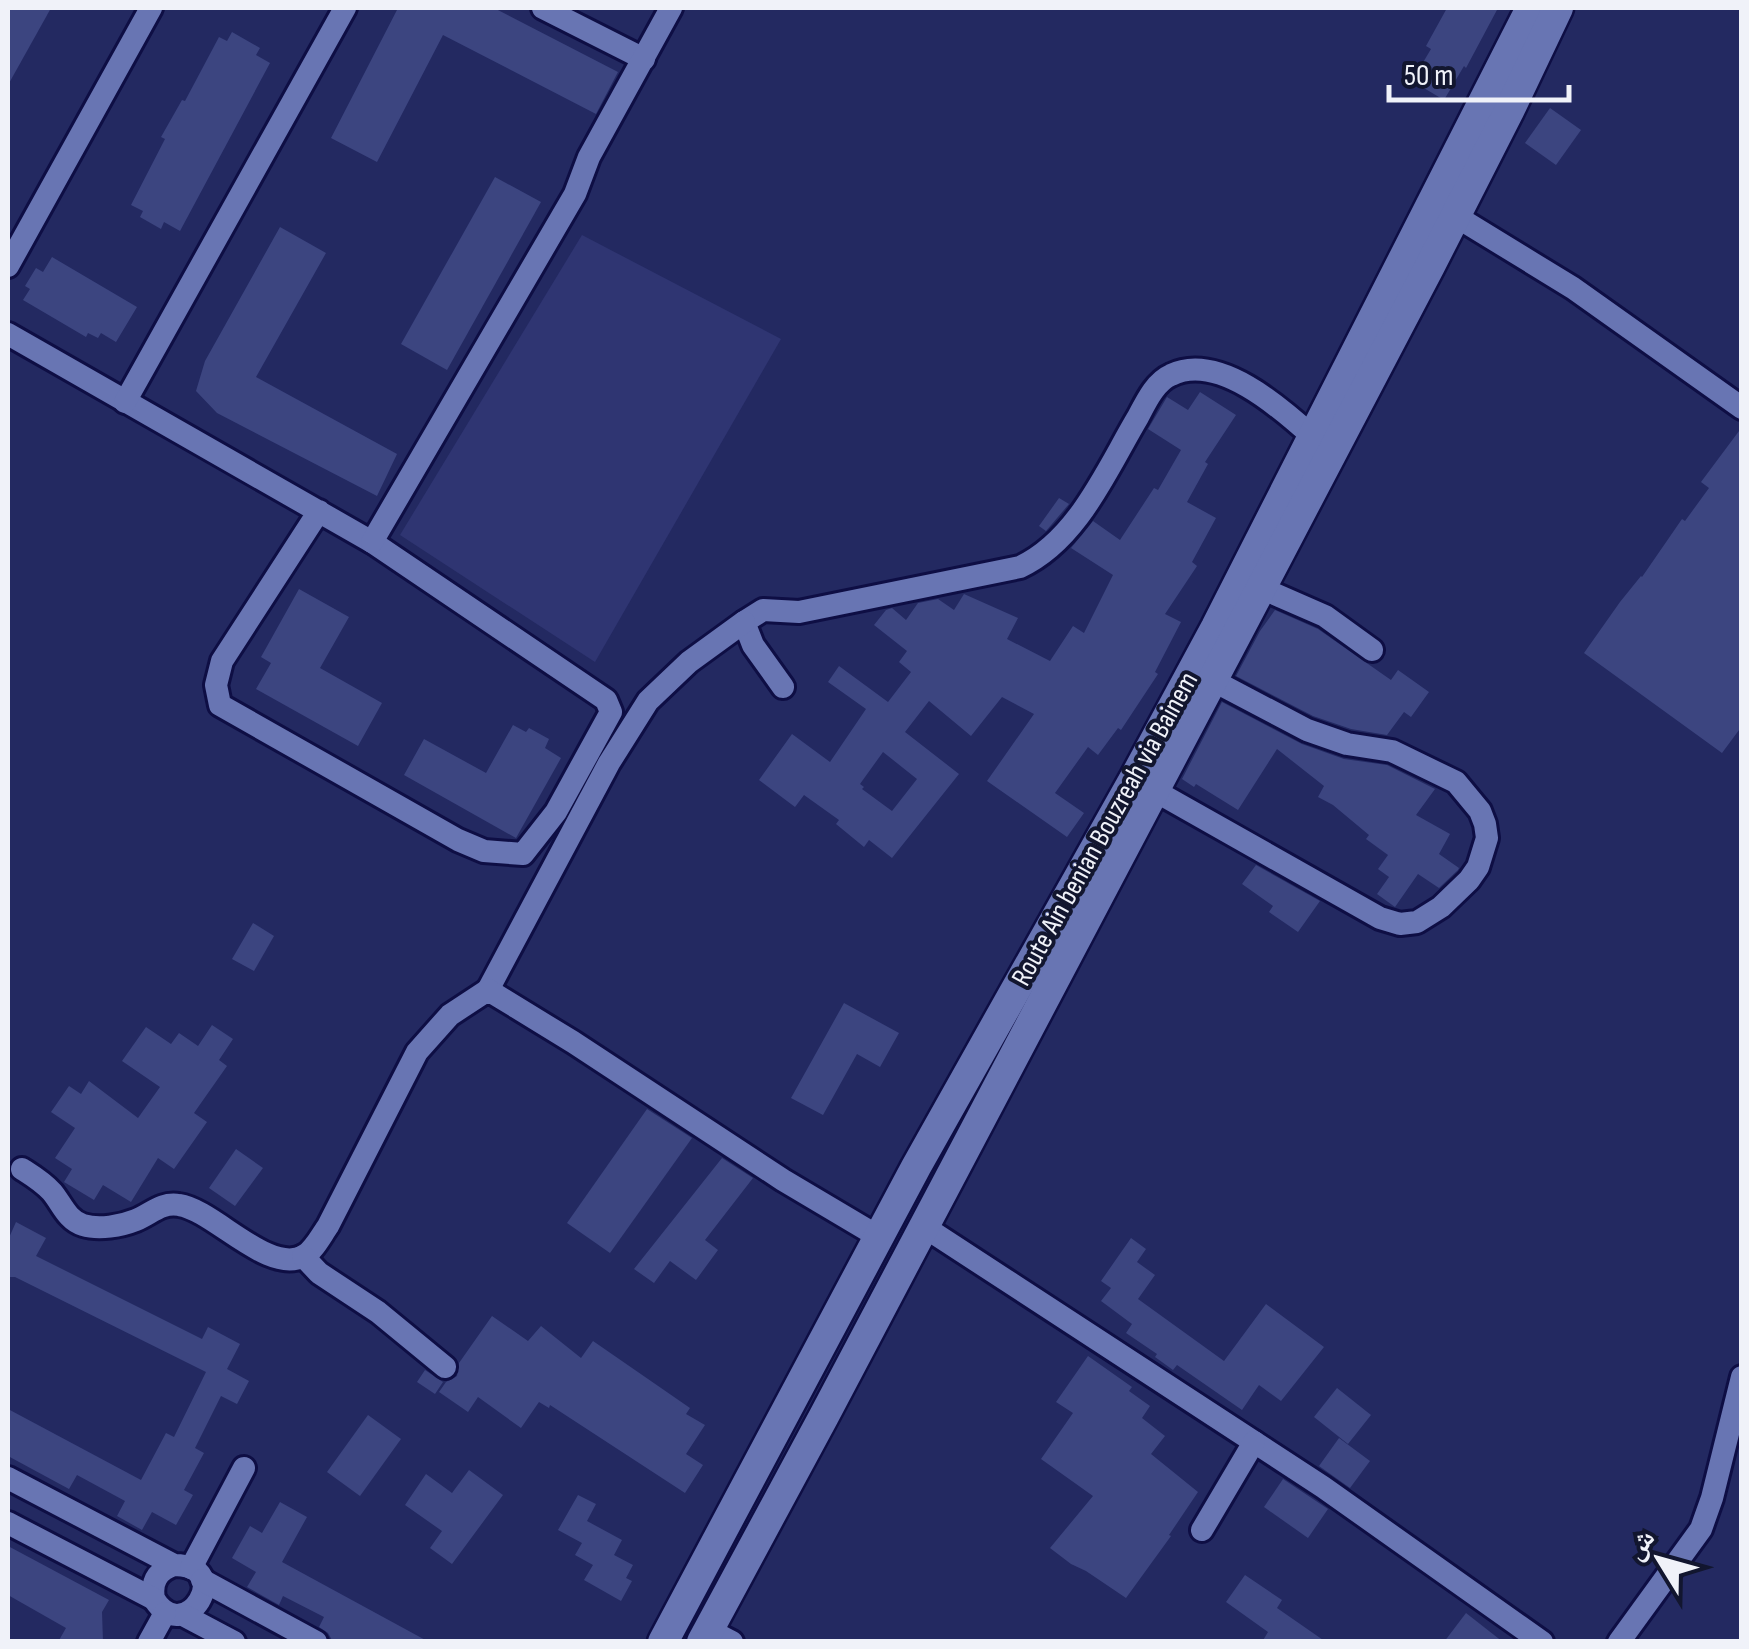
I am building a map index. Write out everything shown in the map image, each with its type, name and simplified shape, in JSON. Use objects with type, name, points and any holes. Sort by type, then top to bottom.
[{"type":"main road","name":"Route Ain benian Bouzreah via Bainem","points":[[663,1642],[916,1167],[1144,785],[1212,680],[1261,588],[1444,209],[1531,8]]},
{"type":"main road","name":"Route Ain benian Bouzreah via Bainem","points":[[714,1638],[1144,785],[1216,626],[1313,437],[1558,8]]},
{"type":"street","points":[[8,266],[151,8]]},
{"type":"street","points":[[125,402],[344,8]]},
{"type":"street","points":[[542,8],[644,59]]},
{"type":"street","points":[[372,542],[574,194],[671,8]]},
{"type":"street","points":[[1444,209],[1573,288],[1742,408]]},
{"type":"street","points":[[8,334],[372,542],[606,700],[611,712]]},
{"type":"street","points":[[22,1169],[52,1192],[72,1220],[85,1226],[103,1227],[136,1220],[175,1204],[271,1256],[303,1256],[328,1226],[417,1052],[450,1015],[488,990],[610,763],[648,701],[689,662],[764,610],[799,612],[1020,567],[1036,559],[1082,513],[1150,396],[1176,372],[1197,370],[1227,376],[1246,385],[1281,408],[1313,437]]},
{"type":"street","points":[[318,511],[222,660],[216,685],[220,705],[458,840],[484,851],[524,854],[556,812],[611,712],[648,701]]},
{"type":"street","points":[[1261,588],[1324,616],[1372,650]]},
{"type":"street","points":[[744,622],[754,646],[783,688]]},
{"type":"street","points":[[1144,785],[1380,918],[1400,924],[1417,922],[1442,907],[1469,880],[1487,838],[1480,811],[1456,782],[1392,751],[1348,744],[1307,730],[1212,680]]},
{"type":"street","points":[[488,990],[783,1180],[879,1236]]},
{"type":"street","points":[[924,1226],[1324,1487],[1542,1642]]},
{"type":"street","points":[[303,1256],[445,1367]]},
{"type":"street","points":[[1620,1642],[1702,1528],[1742,1377]]},
{"type":"street","points":[[1202,1530],[1254,1442]]},
{"type":"street","points":[[189,1571],[244,1468]]},
{"type":"street","points":[[8,1478],[316,1642]]},
{"type":"street","points":[[8,1522],[234,1642]]},
{"type":"street","points":[[189,1571],[203,1598],[193,1612],[168,1610],[152,1590],[158,1574],[189,1571]]},
{"type":"street","points":[[149,1642],[168,1610]]},
{"type":"shaded area","points":[[582,235],[781,339],[595,662],[400,535]]},
{"type":"building","points":[[8,8],[51,8],[8,85]]},
{"type":"building","points":[[398,8],[494,8],[618,72],[596,114],[443,35],[377,162],[331,138]]},
{"type":"building","points":[[1447,8],[1498,8],[1444,100],[1412,81],[1431,49],[1426,46]]},
{"type":"building","points":[[232,32],[260,48],[256,55],[270,63],[180,231],[164,222],[161,229],[140,217],[143,211],[131,205],[182,100],[185,101],[219,37],[227,41]]},
{"type":"building","points":[[1550,108],[1581,130],[1556,165],[1525,143]]},
{"type":"building","points":[[495,177],[541,202],[447,370],[401,344]]},
{"type":"building","points":[[280,227],[326,253],[256,377],[397,454],[377,496],[217,413],[196,391],[205,361]]},
{"type":"building","points":[[52,257],[137,307],[116,342],[101,333],[98,338],[88,333],[86,337],[23,300],[30,289],[25,286],[36,268],[43,272]]},
{"type":"building","points":[[1200,392],[1236,415],[1205,462],[1208,464],[1187,502],[1216,518],[1192,562],[1197,566],[1165,614],[1181,622],[1155,672],[1158,674],[1121,730],[1118,728],[1098,755],[1088,747],[1055,793],[1084,813],[1067,837],[987,781],[1034,714],[1002,697],[971,736],[929,701],[905,732],[959,774],[892,858],[869,840],[864,847],[836,824],[839,820],[804,795],[795,807],[759,780],[792,734],[830,762],[866,709],[828,682],[839,666],[888,702],[911,672],[899,662],[907,651],[874,625],[886,610],[892,608],[906,620],[918,603],[938,599],[954,610],[964,594],[1018,618],[1007,639],[1050,661],[1073,626],[1084,633],[1113,575],[1071,548],[1093,521],[1120,540],[1154,488],[1158,490],[1181,450],[1148,429],[1167,397],[1188,410]],"holes":[[[883,752],[917,779],[892,811],[860,784]]]},
{"type":"building","points":[[1742,427],[1742,726],[1722,753],[1584,653],[1709,488],[1701,482]]},
{"type":"building","points":[[1059,498],[1069,504],[1046,531],[1039,526]]},
{"type":"building","points":[[299,589],[349,617],[320,668],[382,703],[358,746],[256,689],[271,663],[261,657]]},
{"type":"building","points":[[1275,610],[1318,629],[1391,680],[1398,670],[1429,692],[1411,717],[1404,712],[1387,735],[1351,729],[1313,716],[1236,676]]},
{"type":"building","points":[[1222,702],[1302,744],[1344,759],[1387,765],[1435,789],[1416,815],[1450,834],[1439,854],[1458,870],[1439,888],[1418,874],[1395,907],[1377,894],[1389,877],[1378,869],[1388,855],[1333,805],[1318,797],[1324,786],[1277,749],[1238,810],[1182,779]]},
{"type":"building","points":[[513,725],[526,732],[529,728],[549,739],[545,748],[561,758],[516,838],[404,775],[424,739],[486,773]]},
{"type":"building","points":[[1256,865],[1320,901],[1298,932],[1269,912],[1273,906],[1242,884]]},
{"type":"building","points":[[253,923],[274,936],[254,971],[232,959]]},
{"type":"building","points":[[844,1003],[899,1033],[880,1067],[857,1054],[823,1115],[791,1098]]},
{"type":"building","points":[[212,1025],[233,1039],[219,1060],[227,1066],[194,1113],[207,1122],[174,1169],[158,1158],[131,1202],[103,1185],[94,1200],[64,1182],[72,1169],[55,1158],[75,1128],[51,1112],[69,1086],[81,1094],[89,1081],[138,1118],[160,1087],[122,1061],[146,1027],[171,1044],[179,1033],[198,1046]]},
{"type":"building","points":[[647,1109],[692,1138],[610,1253],[567,1223]]},
{"type":"building","points":[[236,1149],[263,1168],[235,1206],[209,1188]]},
{"type":"building","points":[[722,1158],[753,1178],[705,1240],[718,1250],[696,1280],[670,1261],[654,1283],[634,1269]]},
{"type":"building","points":[[16,1222],[46,1238],[36,1256],[202,1339],[208,1327],[240,1344],[227,1369],[249,1381],[237,1404],[221,1396],[195,1448],[204,1453],[184,1490],[193,1495],[176,1525],[152,1512],[142,1530],[117,1516],[125,1501],[77,1475],[69,1489],[8,1456],[8,1409],[141,1480],[166,1433],[174,1437],[206,1372],[15,1277],[8,1277],[8,1240]]},
{"type":"building","points":[[1131,1238],[1146,1249],[1137,1262],[1155,1275],[1138,1299],[1224,1361],[1266,1304],[1324,1347],[1281,1401],[1259,1385],[1242,1410],[1177,1365],[1173,1370],[1155,1357],[1157,1354],[1126,1333],[1132,1324],[1101,1301],[1111,1288],[1101,1281]]},
{"type":"building","points":[[492,1316],[528,1341],[541,1326],[581,1358],[593,1341],[690,1408],[686,1414],[705,1425],[686,1454],[703,1465],[685,1493],[550,1405],[549,1408],[539,1402],[521,1428],[478,1397],[468,1412],[439,1392],[457,1376],[459,1363]]},
{"type":"building","points":[[1088,1356],[1132,1387],[1129,1391],[1150,1406],[1142,1418],[1165,1436],[1151,1454],[1198,1492],[1126,1598],[1050,1548],[1093,1496],[1041,1459],[1073,1413],[1056,1402]]},
{"type":"building","points":[[425,1370],[443,1382],[435,1394],[417,1382]]},
{"type":"building","points":[[1337,1388],[1371,1415],[1348,1444],[1314,1417]]},
{"type":"building","points":[[368,1415],[401,1439],[360,1496],[327,1472]]},
{"type":"building","points":[[1339,1438],[1370,1461],[1350,1488],[1319,1466]]},
{"type":"building","points":[[469,1470],[503,1495],[452,1564],[430,1548],[442,1531],[405,1505],[426,1474],[452,1493]]},
{"type":"building","points":[[1283,1479],[1328,1509],[1308,1538],[1264,1507]]},
{"type":"building","points":[[578,1495],[596,1504],[587,1521],[622,1540],[614,1555],[633,1565],[626,1578],[632,1581],[621,1601],[584,1580],[593,1565],[575,1555],[582,1543],[558,1530]]},
{"type":"building","points":[[280,1502],[307,1517],[282,1562],[429,1642],[333,1642],[319,1627],[324,1617],[283,1596],[279,1605],[247,1587],[256,1572],[232,1558],[250,1526],[262,1533]]},
{"type":"building","points":[[8,1546],[109,1600],[102,1612],[103,1642],[58,1642],[66,1628],[8,1595]]},
{"type":"building","points":[[1245,1575],[1282,1600],[1277,1608],[1326,1642],[1262,1642],[1268,1632],[1226,1602]]},
{"type":"building","points":[[1466,1613],[1503,1642],[1444,1642]]}]
